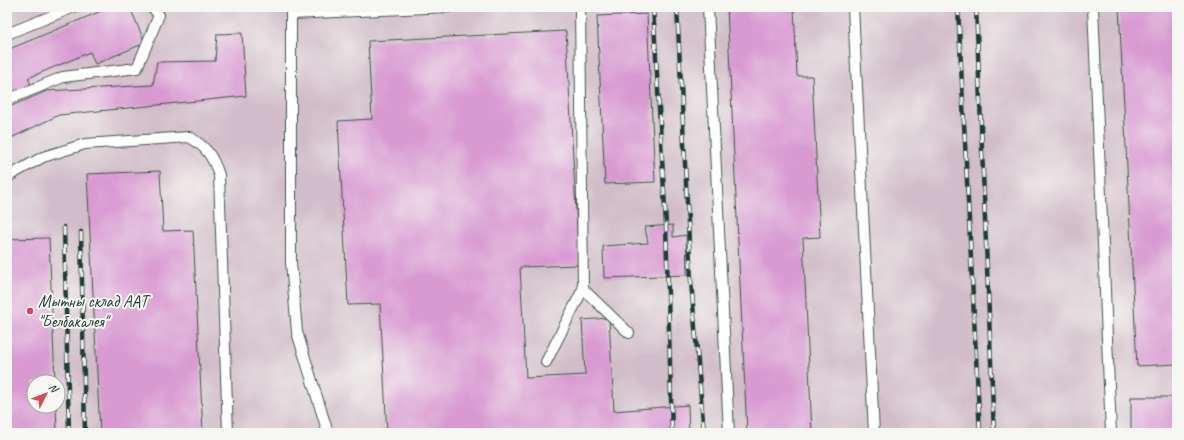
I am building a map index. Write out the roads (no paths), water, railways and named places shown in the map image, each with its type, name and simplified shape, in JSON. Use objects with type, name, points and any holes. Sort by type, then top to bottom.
[{"type":"lane","points":[[7,34],[74,7]]},
{"type":"lane","points":[[7,100],[63,77],[137,68],[159,15],[152,7]]},
{"type":"lane","points":[[328,433],[297,332],[292,262],[291,11],[449,7]]},
{"type":"lane","points":[[546,362],[583,289],[580,7]]},
{"type":"lane","points":[[708,7],[729,433]]},
{"type":"lane","points":[[852,7],[874,433]]},
{"type":"lane","points":[[1093,7],[1111,433]]},
{"type":"lane","points":[[7,177],[43,157],[85,144],[189,137],[200,143],[209,152],[220,175],[228,433]]},
{"type":"lane","points":[[583,289],[629,333]]},
{"type":"railway","points":[[653,7],[666,225],[672,433]]},
{"type":"railway","points":[[677,7],[691,281],[704,433]]},
{"type":"railway","points":[[958,7],[980,433]]},
{"type":"railway","points":[[976,7],[994,433]]},
{"type":"railway","points":[[64,227],[69,433]]},
{"type":"railway","points":[[81,232],[85,433]]},
{"type":"place","name":"Мытны склад ААТ \"Белбакалея\"","points":[[30,311]]}]
